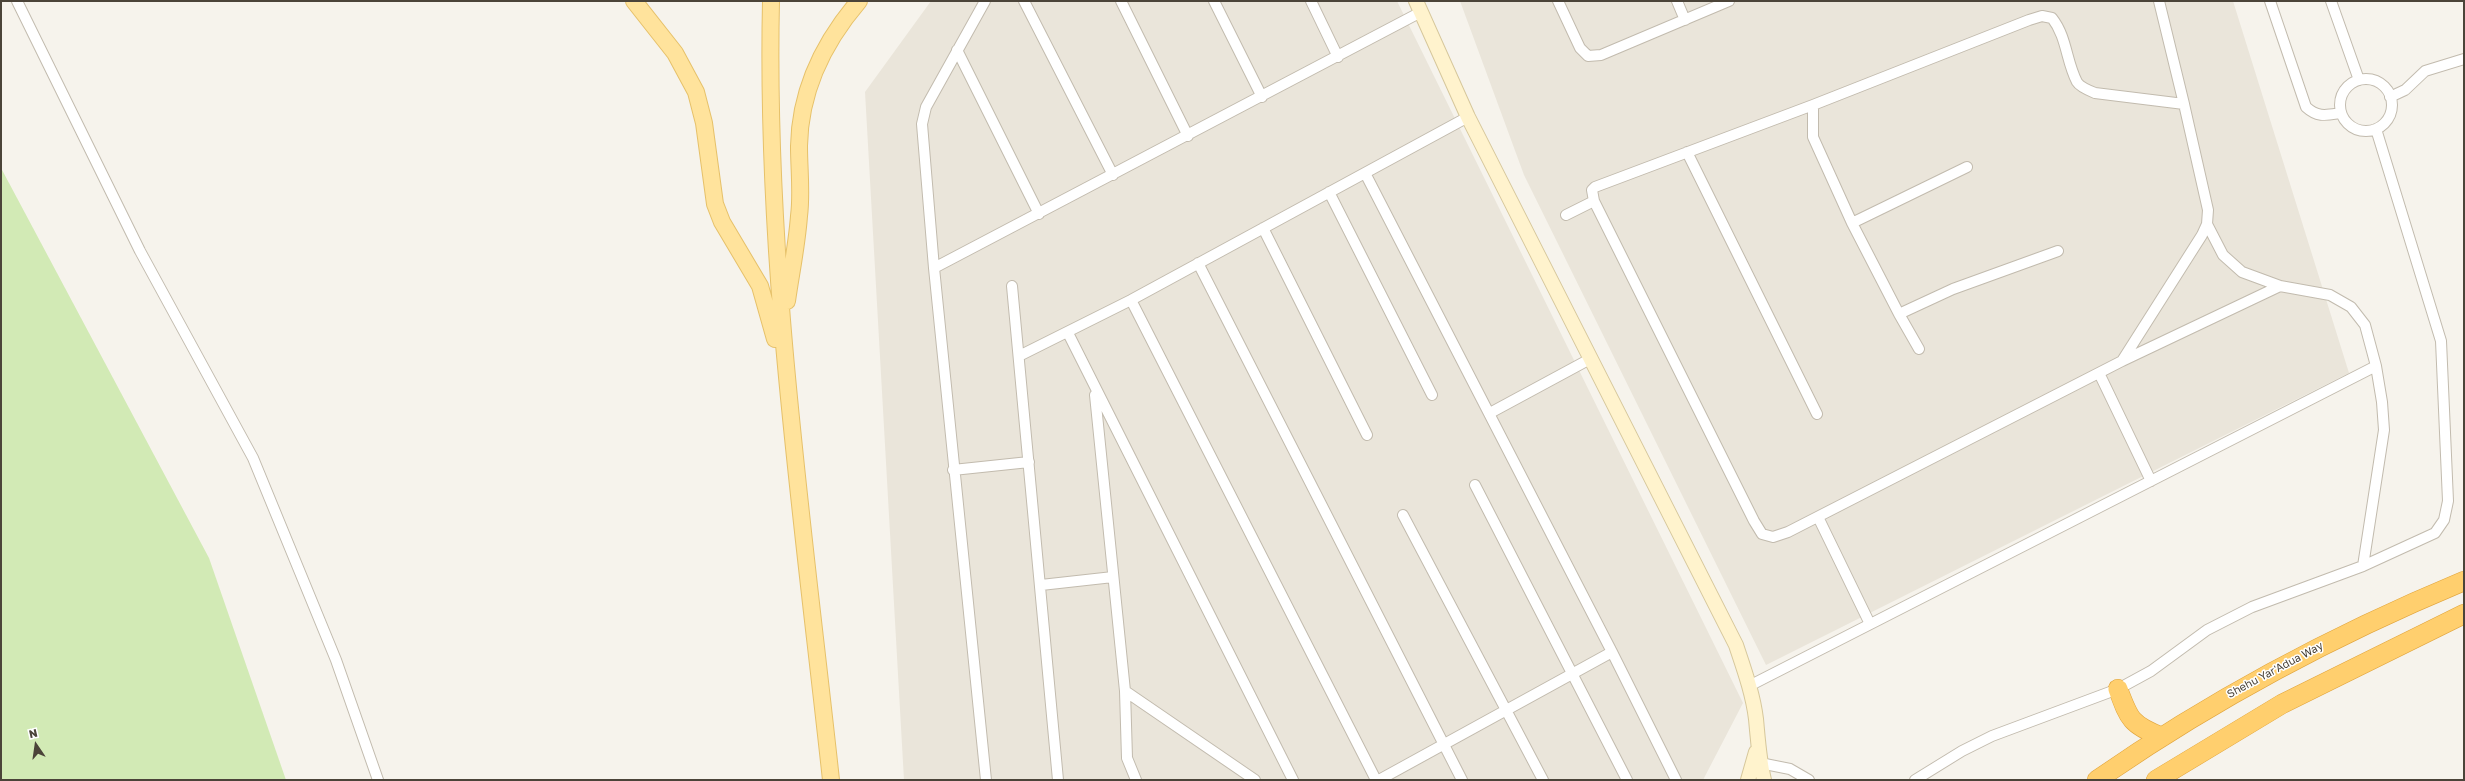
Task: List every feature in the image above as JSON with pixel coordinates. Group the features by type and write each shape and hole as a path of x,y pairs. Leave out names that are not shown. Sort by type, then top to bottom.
{"highway":[{"name":"Shehu Yar'Adua Way","path":"2097,780 2222,699 2320,646 2464,581"},
{"path":"2156,780 2282,704 2464,614"},
{"path":"2118,689 2128,717 2146,731 2162,737"}],"main road":[{"path":"634,1 675,53 696,92 704,122 715,204 722,222 754,274 766,302 791,413"},
{"path":"770,1 769,90 783,332 831,780"},
{"path":"783,332 799,216 799,146 801,119 806,94 813,71 824,49 841,22 859,1"}],"street":[{"path":"17,1 140,251 253,458 336,660 378,780"},
{"path":"985,1 926,106 922,124 953,470 986,780"},
{"path":"1024,1 1113,175"},
{"path":"1121,1 1188,136"},
{"path":"1214,1 1262,96"},
{"path":"1311,1 1338,56"},
{"path":"1558,1 1580,48 1588,56 1601,54 1729,1"},
{"path":"1677,1 1685,20"},
{"path":"2122,361 2202,235 2207,224 2208,210 2159,1"},
{"path":"2270,1 2306,107 2313,114 2321,116 2341,113"},
{"path":"2331,1 2359,80"},
{"path":"934,268 1338,56 1418,7 1468,117 1736,645 1749,686 1756,719 1757,748 1764,780"},
{"path":"2184,104 2095,94 2086,89 2077,83 2060,28 2052,18 2042,16 1813,105 1595,187 1592,190 1594,201 1762,534 1773,537 1818,517 2122,361 2280,286"},
{"path":"957,50 1039,214"},
{"path":"2390,97 2405,90 2425,71 2464,59"},
{"path":"2359,80 2379,83 2390,97 2389,115 2376,129 2364,131 2353,127 2341,113 2342,95 2350,86 2359,80"},
{"path":"1813,105 1813,137 1852,223 1919,349"},
{"path":"1019,356 1068,333 1131,300 1468,117"},
{"path":"1915,780 1962,751 1992,736 2118,689 2151,671 2226,619 2281,594 2363,566 2435,533 2444,520 2448,501 2441,341 2376,129"},
{"path":"1687,152 1817,414"},
{"path":"1852,223 1967,167"},
{"path":"1365,173 1490,412 1676,780"},
{"path":"1329,192 1432,395"},
{"path":"1566,215 1594,201"},
{"path":"2207,224 2223,255 2242,272 2280,286 2330,295 2351,307 2365,326 2376,366 2382,402 2384,430 2363,566"},
{"path":"1263,228 1367,435"},
{"path":"1900,314 1953,289 2058,251"},
{"path":"1198,263 1462,780"},
{"path":"1012,286 1058,780"},
{"path":"1131,300 1376,780"},
{"path":"1068,333 1094,389 1293,780"},
{"path":"1490,412 1590,359"},
{"path":"1749,686 2376,366"},
{"path":"2099,373 2151,481"},
{"path":"1094,389 1125,691 1128,758 1136,780"},
{"path":"953,470 1029,462"},
{"path":"1476,485 1627,780"},
{"path":"1403,515 1508,709 1543,780"},
{"path":"1818,517 1870,624"},
{"path":"1040,585 1113,577"},
{"path":"1379,780 1612,652"},
{"path":"1125,691 1255,780"},
{"path":"1748,780 1757,748"},
{"path":"1760,764 1790,769 1809,780"}],"shaded area":[{"path":"931,1 1397,1 1743,703 1703,780 904,780 865,92"},
{"path":"1460,1 2233,1 2349,373 1766,665 1524,175"}],"green space":[{"path":"1,168 209,558 286,780 1,780"}]}
